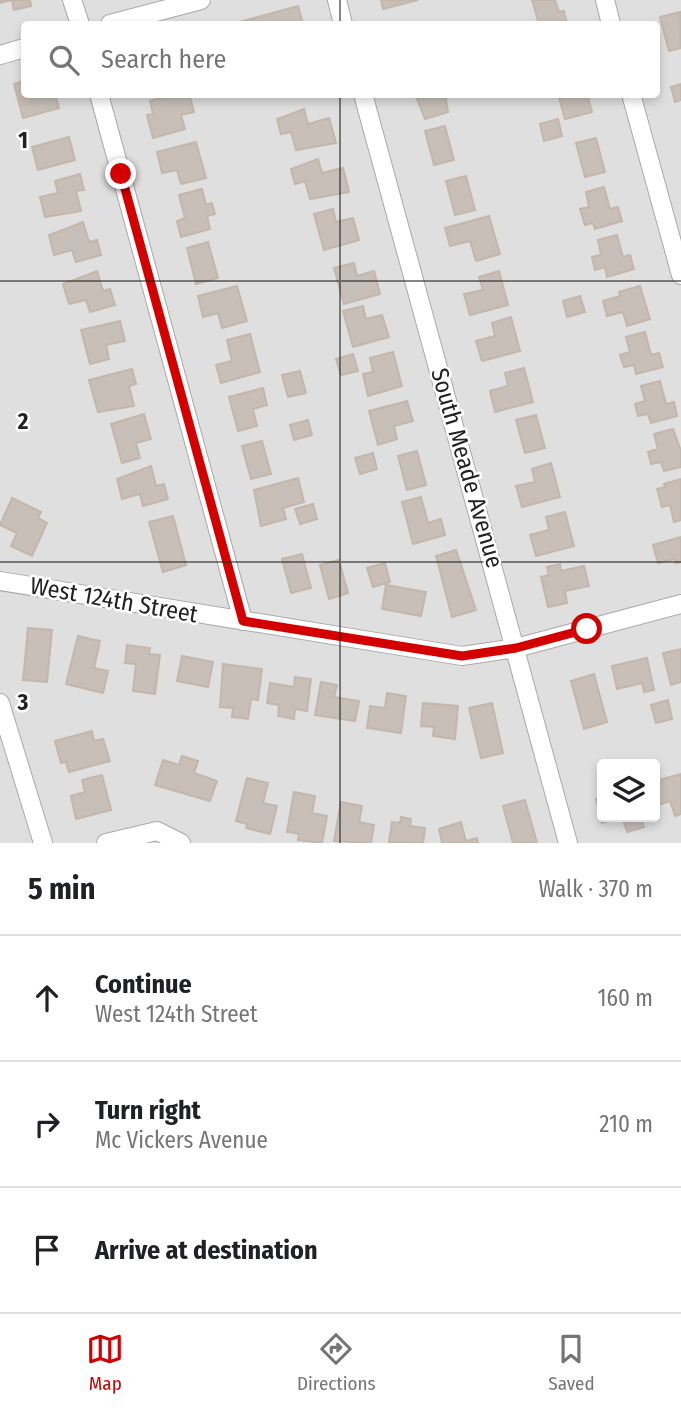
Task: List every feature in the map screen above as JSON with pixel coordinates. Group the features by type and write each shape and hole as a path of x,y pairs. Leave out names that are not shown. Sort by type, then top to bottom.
{"street":[{"path":"72,0 79,21"},
{"path":"121,21 201,0"},
{"path":"337,0 342,21"},
{"path":"605,0 610,21"},
{"path":"0,55 21,49"},
{"path":"100,98 243,621"},
{"name":"South Meade Avenue","path":"364,98 568,843"},
{"path":"632,98 681,275"},
{"name":"West 124th Street","path":"0,581 462,656 516,648 681,604"},
{"path":"0,703 43,843"},
{"path":"106,843 157,831 181,843"}],"shaded area":[{"path":"0,0 681,0 681,843 0,843"}],"building":[{"path":"12,0 30,0 31,6 14,10"},
{"path":"381,0 418,0 383,9"},
{"path":"532,0 555,0 559,12 564,11 566,21 538,21"},
{"path":"298,6 302,21 244,21"},
{"path":"680,12 681,48 669,51 660,17"},
{"path":"21,82 21,98 56,98 59,108 23,118 14,84"},
{"path":"681,84 681,100 675,102 671,87"},
{"path":"160,98 190,98 194,112 181,115 185,129 153,138 147,115 153,114 150,101"},
{"path":"417,98 446,98 448,112 425,119"},
{"path":"559,98 588,98 592,112 565,119"},
{"path":"304,109 308,124 329,118 336,143 296,150 291,132 281,134 277,119"},
{"path":"558,119 562,136 544,141 540,124"},
{"path":"445,126 454,160 434,165 425,131"},
{"path":"69,137 75,160 38,170 32,147"},
{"path":"596,138 605,172 585,177 576,143"},
{"path":"196,142 206,178 181,184 177,170 162,173 157,152"},
{"path":"318,159 322,173 343,168 349,192 310,199 305,181 295,184 291,169"},
{"path":"80,174 84,190 76,191 81,211 45,217 40,197 58,193 55,181"},
{"path":"466,176 475,210 455,215 446,181"},
{"path":"604,187 610,209 618,207 622,221 595,229 593,223 585,225 580,209 589,207 586,192"},
{"path":"202,189 206,205 212,203 215,214 207,216 210,229 181,237 177,221 185,218 179,195"},
{"path":"333,209 336,222 353,218 359,240 324,250 314,214"},
{"path":"489,216 500,254 476,261 470,241 450,246 445,228"},
{"path":"83,222 89,242 97,240 101,255 76,262 72,250 54,255 49,235"},
{"path":"617,235 623,257 630,255 634,269 607,277 605,267 595,270 592,257 601,255 598,240"},
{"path":"208,242 218,278 196,284 187,248"},
{"path":"354,263 357,276 374,271 380,294 344,304 334,268"},
{"path":"97,271 103,291 110,289 115,305 90,312 86,300 69,304 63,284"},
{"path":"499,271 508,305 470,315 464,294 483,290 479,277"},
{"path":"237,286 247,321 222,328 218,313 203,317 198,296"},
{"path":"640,286 650,319 627,326 623,312 607,316 603,301 620,296 619,292"},
{"path":"580,296 585,312 567,317 563,301"},
{"path":"363,306 366,319 382,315 389,337 353,347 343,311"},
{"path":"511,317 520,351 482,361 476,341 495,336 492,323"},
{"path":"120,321 125,341 106,345 109,359 90,364 81,330"},
{"path":"645,332 651,355 659,353 663,367 636,374 634,365 624,367 620,355 630,352 626,337"},
{"path":"250,334 260,372 221,383 216,365 232,361 227,340"},
{"path":"393,352 402,386 368,396 363,374 373,372 370,358"},
{"path":"353,354 358,371 341,375 336,359"},
{"path":"524,368 533,402 495,412 490,391 508,386 505,373"},
{"path":"132,369 136,384 129,386 134,406 98,412 89,380"},
{"path":"300,371 306,393 288,397 282,375"},
{"path":"660,381 666,404 674,402 677,416 651,423 648,414 638,416 635,404 645,401 641,386"},
{"path":"263,388 267,405 253,409 257,426 238,431 229,397"},
{"path":"407,401 413,421 394,426 397,439 378,445 369,411"},
{"path":"144,414 151,439 136,443 140,458 122,463 111,424"},
{"path":"536,415 545,448 525,453 516,420"},
{"path":"308,420 312,435 294,440 290,425"},
{"path":"673,429 681,451 681,467 664,471 661,462 651,464 648,452 658,449 654,434"},
{"path":"262,441 271,474 251,479 242,446"},
{"path":"417,451 426,485 407,490 398,456"},
{"path":"373,453 377,469 360,474 355,458"},
{"path":"551,463 560,497 522,507 516,486 535,482 532,469"},
{"path":"151,466 156,486 164,484 168,499 143,506 140,494 122,499 117,479"},
{"path":"298,478 304,502 283,508 286,519 261,526 254,490"},
{"path":"681,479 681,520 674,522 670,505 662,507 657,489"},
{"path":"421,497 428,523 441,519 445,535 413,544 402,502"},
{"path":"12,498 41,512 38,518 47,523 32,556 11,546 17,533 0,525"},
{"path":"313,504 317,519 300,524 295,509"},
{"path":"565,512 574,546 536,556 530,535 549,530 546,517"},
{"path":"173,516 186,565 163,572 149,522"},
{"path":"681,537 681,562 676,563 675,559 658,563 653,545"},
{"path":"456,550 476,610 452,617 436,556"},
{"path":"302,554 311,588 291,593 282,559"},
{"path":"339,560 348,593 329,599 320,565"},
{"path":"385,563 390,582 373,587 367,568"},
{"path":"560,564 561,571 584,566 589,586 565,591 567,603 548,607 541,577 549,575 547,567"},
{"path":"386,585 426,592 421,616 382,609"},
{"path":"28,628 52,630 47,682 23,680"},
{"path":"78,636 100,641 94,668 108,671 103,693 66,684"},
{"path":"127,645 150,648 149,654 160,655 155,694 133,691 136,664 125,663"},
{"path":"681,649 681,682 671,685 663,653"},
{"path":"182,656 213,662 208,687 177,681"},
{"path":"647,658 654,690 644,692 642,683 617,689 612,666"},
{"path":"223,664 262,669 258,700 251,699 248,719 232,717 233,708 220,707"},
{"path":"594,674 607,722 584,729 571,681"},
{"path":"295,677 311,679 307,711 295,709 294,719 278,716 279,705 267,703 270,683 294,687"},
{"path":"321,682 337,685 334,697 359,701 355,721 315,715"},
{"path":"387,693 406,696 401,733 367,728 370,706 385,708"},
{"path":"668,700 672,719 656,723 651,705"},
{"path":"423,703 458,706 455,739 433,736 434,727 421,726"},
{"path":"492,703 503,753 481,758 469,708"},
{"path":"92,731 94,741 103,739 110,761 69,772 66,762 61,763 55,741"},
{"path":"182,756 198,761 194,773 217,781 210,801 155,785 163,760 179,765"},
{"path":"681,774 681,814 675,816 670,801 660,804 660,780"},
{"path":"102,775 111,810 76,819 71,796 85,792 82,780"},
{"path":"247,778 268,783 263,803 277,806 270,834 246,828 247,824 236,821"},
{"path":"294,792 315,796 312,813 327,816 322,843 298,840 299,834 287,832"},
{"path":"525,800 537,843 513,843 503,806"},
{"path":"341,802 362,806 359,822 374,825 371,843 334,841"},
{"path":"401,817 411,819 410,826 425,828 423,843 389,842 392,822 400,823"},
{"path":"461,822 466,841 477,838 478,843 442,843 439,829"},
{"path":"624,822 642,822 644,827 627,832"}],"route":[{"path":"121,174 243,621 462,656 516,648 587,629"}]}
